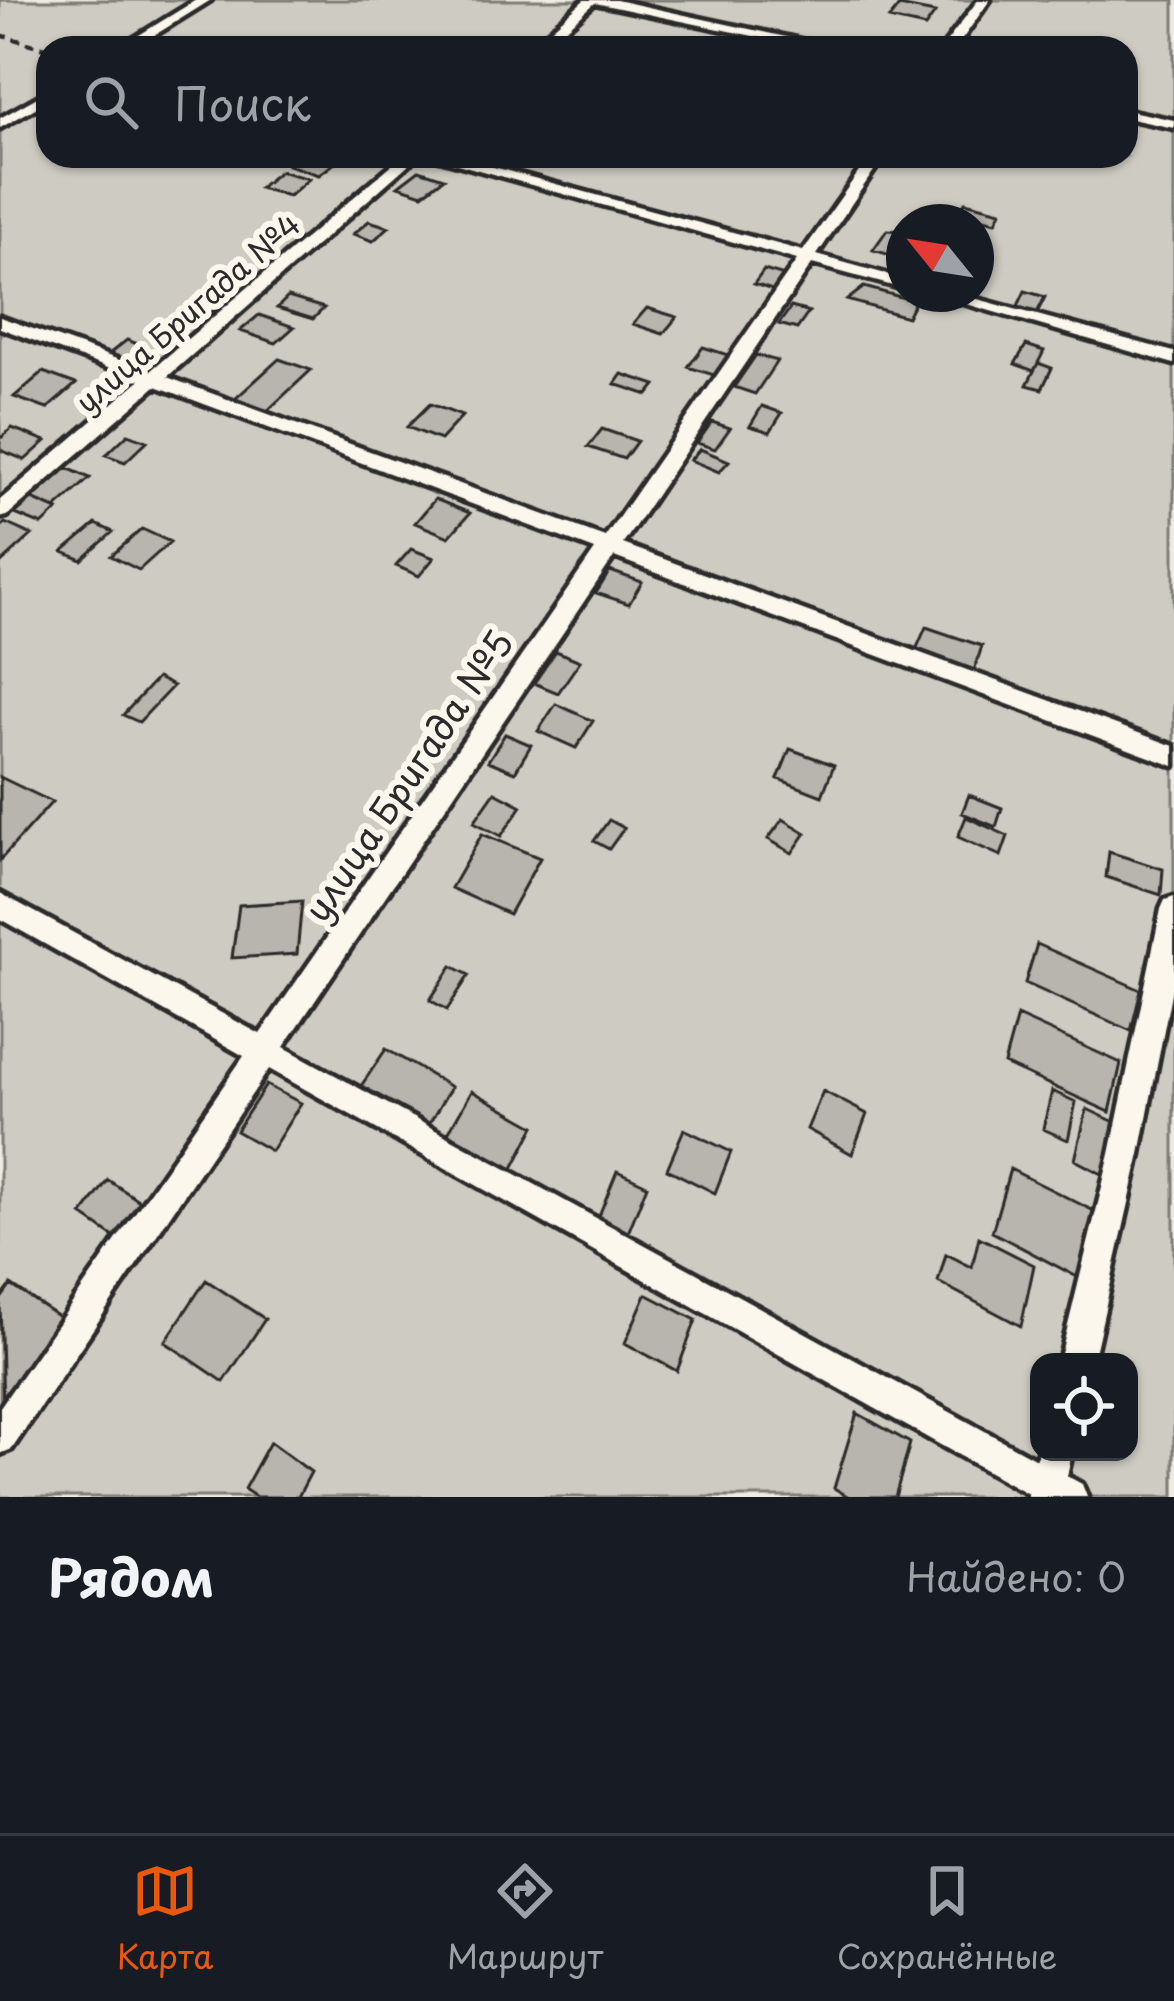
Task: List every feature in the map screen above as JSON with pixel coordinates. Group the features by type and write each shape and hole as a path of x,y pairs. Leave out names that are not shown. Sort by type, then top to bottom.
{"lane":[{"path":"145,36 205,0"},
{"path":"550,36 594,0 771,36"},
{"path":"958,36 984,0"},
{"path":"0,124 36,102"},
{"path":"1138,116 1174,124"},
{"name":"улица Бригада №4","path":"0,511 147,379 397,168"},
{"path":"480,168 886,279"},
{"name":"улица Бригада №5","path":"0,1437 869,168"},
{"path":"994,309 1174,358"},
{"path":"0,322 1174,756"},
{"path":"0,905 263,1054 1054,1483"},
{"path":"1078,1353 1174,909"}],"path":[{"path":"0,35 36,46"}],"shaded area":[{"path":"0,0 1174,0 1174,1497 0,1497"}],"building":[{"path":"899,6 935,13 925,27 889,19"},
{"path":"297,168 328,168 319,175"},
{"path":"419,170 444,178 423,194 398,186"},
{"path":"280,171 309,179 289,196 259,188"},
{"path":"369,221 389,227 373,241 353,234"},
{"path":"886,231 886,254 873,250"},
{"path":"764,270 788,277 778,292 754,284"},
{"path":"864,287 886,293 886,311 847,300"},
{"path":"1025,291 1045,297 1036,315 1016,310"},
{"path":"202,297 222,304 204,318 184,311"},
{"path":"288,297 324,308 313,319 277,308"},
{"path":"791,307 809,312 797,329 779,324"},
{"path":"647,308 677,317 663,334 633,324"},
{"path":"259,315 294,327 276,343 240,331"},
{"path":"127,340 151,349 130,366 106,356"},
{"path":"1026,345 1044,351 1034,371 1015,364"},
{"path":"703,347 731,356 717,376 688,367"},
{"path":"756,355 777,361 755,394 734,387"},
{"path":"279,359 311,370 266,412 234,400"},
{"path":"1038,363 1052,368 1042,389 1027,385"},
{"path":"43,372 76,384 47,409 14,397"},
{"path":"622,374 656,385 648,395 615,384"},
{"path":"430,404 462,416 440,440 407,427"},
{"path":"762,406 782,413 770,432 750,426"},
{"path":"712,422 730,428 715,449 697,443"},
{"path":"12,428 46,441 25,460 0,450 0,439"},
{"path":"602,429 637,441 624,459 588,447"},
{"path":"128,434 147,441 125,462 106,455"},
{"path":"700,449 729,461 719,472 690,460"},
{"path":"67,468 90,478 55,509 32,499"},
{"path":"32,499 58,510 42,525 15,514"},
{"path":"435,499 470,513 449,537 415,523"},
{"path":"5,523 32,535 0,564 0,528"},
{"path":"96,524 113,532 82,560 63,552"},
{"path":"142,529 170,542 139,570 111,556"},
{"path":"411,549 434,558 419,576 396,566"},
{"path":"610,571 642,582 629,604 596,593"},
{"path":"926,627 982,646 974,671 916,650"},
{"path":"556,651 580,661 558,693 534,683"},
{"path":"157,678 173,686 139,722 123,715"},
{"path":"556,704 593,721 576,748 538,731"},
{"path":"505,734 531,745 515,772 488,761"},
{"path":"790,749 834,765 822,796 778,779"},
{"path":"0,777 52,802 0,860"},
{"path":"495,792 522,806 501,836 474,822"},
{"path":"969,795 1002,808 996,827 962,813"},
{"path":"966,817 1008,836 1001,856 958,837"},
{"path":"783,819 806,833 792,853 768,839"},
{"path":"609,820 624,828 609,849 594,841"},
{"path":"482,834 540,858 509,914 451,888"},
{"path":"1109,852 1163,869 1161,895 1106,877"},
{"path":"302,901 297,954 232,958 239,905"},
{"path":"1037,944 1141,990 1131,1031 1025,983"},
{"path":"452,966 469,975 447,1010 430,1000"},
{"path":"1017,1016 1121,1063 1110,1112 1004,1064"},
{"path":"386,1049 451,1087 426,1129 359,1089"},
{"path":"266,1085 301,1103 271,1151 236,1131"},
{"path":"472,1091 535,1126 510,1174 445,1138"},
{"path":"823,1091 867,1114 852,1154 807,1129"},
{"path":"1052,1091 1076,1102 1068,1140 1043,1129"},
{"path":"1087,1109 1117,1123 1104,1175 1075,1160"},
{"path":"684,1129 731,1152 715,1193 667,1169"},
{"path":"1010,1169 1098,1213 1083,1280 992,1232"},
{"path":"617,1171 647,1185 628,1233 598,1218"},
{"path":"108,1180 147,1206 121,1242 82,1215"},
{"path":"979,1237 1034,1265 1021,1326 938,1282 946,1254 972,1267"},
{"path":"206,1280 265,1319 224,1382 165,1342"},
{"path":"11,1285 62,1319 3,1407 0,1300"},
{"path":"646,1294 696,1320 677,1371 625,1343"},
{"path":"857,1413 910,1443 895,1497 849,1497 834,1488"},
{"path":"270,1442 311,1472 298,1497 256,1497 244,1489"}]}
